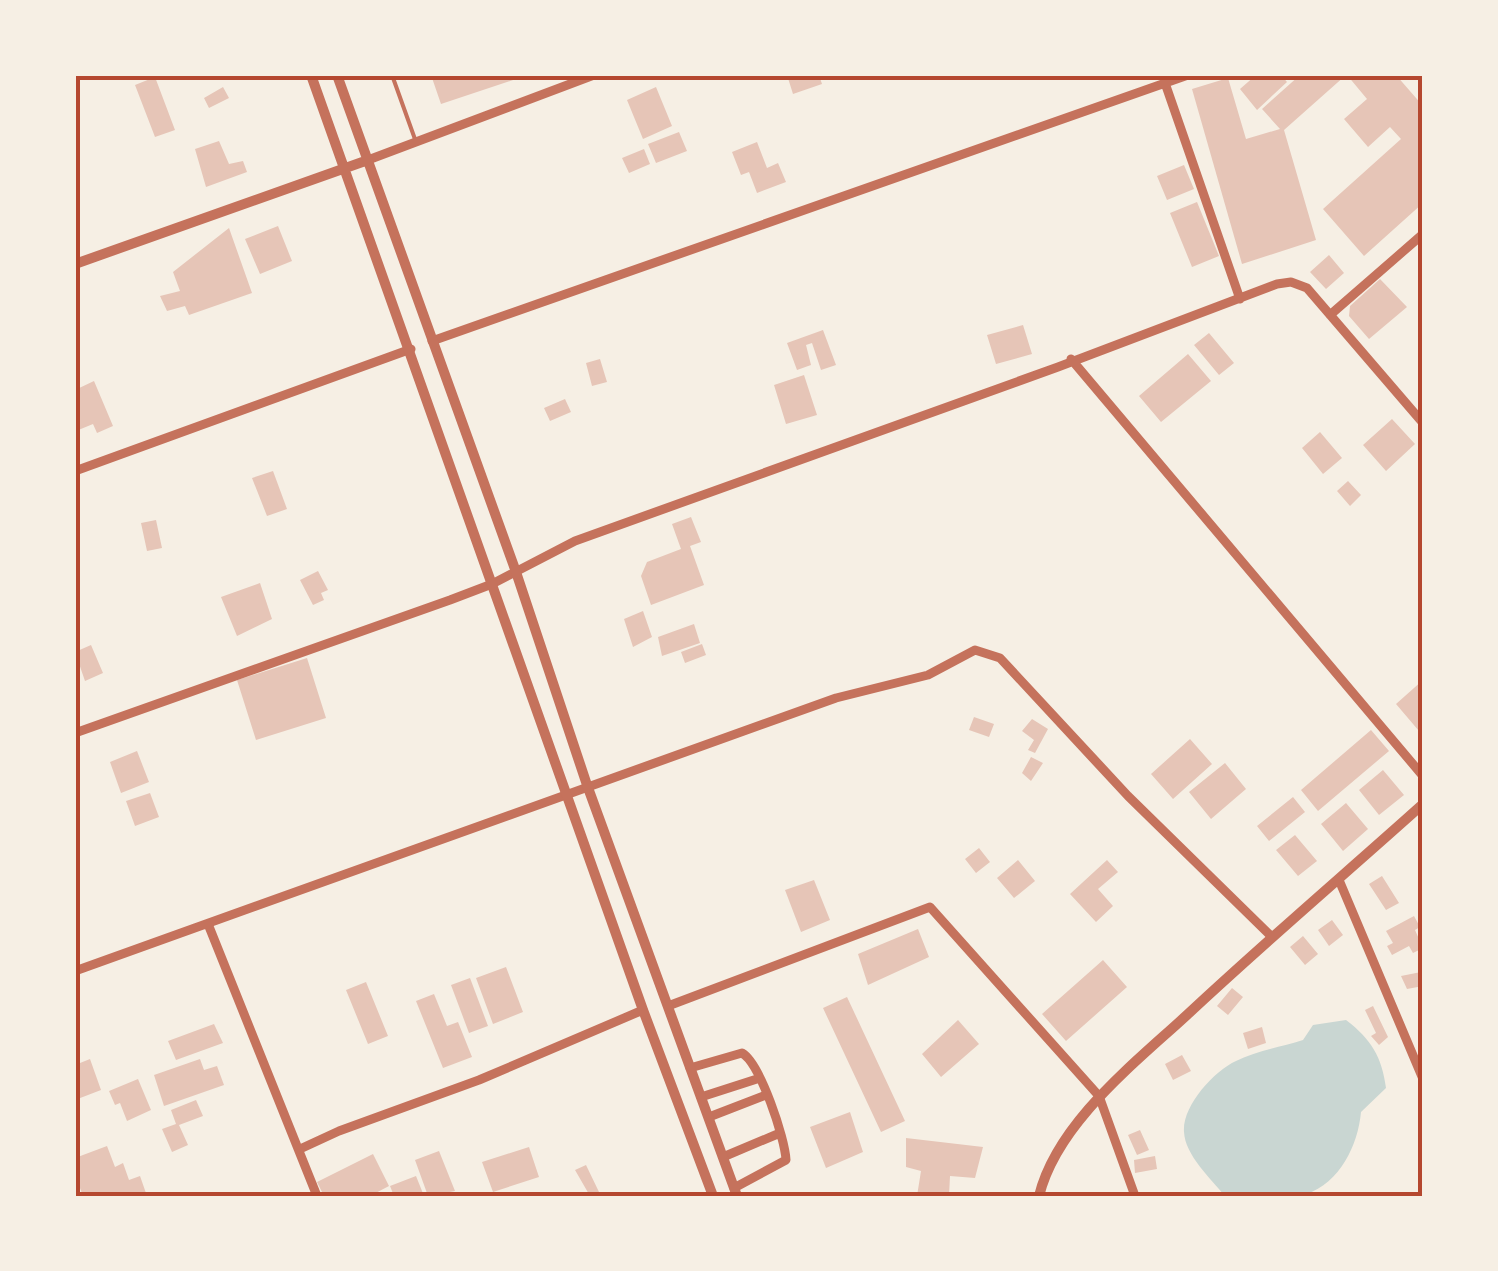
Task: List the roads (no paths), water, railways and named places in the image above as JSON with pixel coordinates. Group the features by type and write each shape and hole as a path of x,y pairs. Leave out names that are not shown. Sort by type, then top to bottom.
{"street":[{"path":"312,75 643,1010 713,1196"},
{"path":"336,75 516,572 587,785 690,1068 736,1192 786,1160 780,1132 752,1060 742,1053 690,1068"},
{"path":"75,264 594,75"},
{"path":"432,341 1188,75"},
{"path":"1165,84 1240,299"},
{"path":"1330,315 1423,234"},
{"path":"75,732 130,716 492,584 575,541 1277,284 1291,282 1307,288 1423,423"},
{"path":"75,471 411,349"},
{"path":"1072,360 1423,776"},
{"path":"75,971 836,698 928,674 975,650 1000,658 1128,796 1271,936"},
{"path":"1038,1196 1058,1151 1100,1096 1271,936 1423,804"},
{"path":"1339,880 1423,1079"},
{"path":"668,1006 930,906 1100,1096 1135,1196"},
{"path":"208,924 317,1196"},
{"path":"300,1149 643,1010"},
{"path":"701,1097 760,1078"},
{"path":"709,1117 766,1095"},
{"path":"723,1157 780,1132"}],"lane":[{"path":"392,75 416,142"}]}
